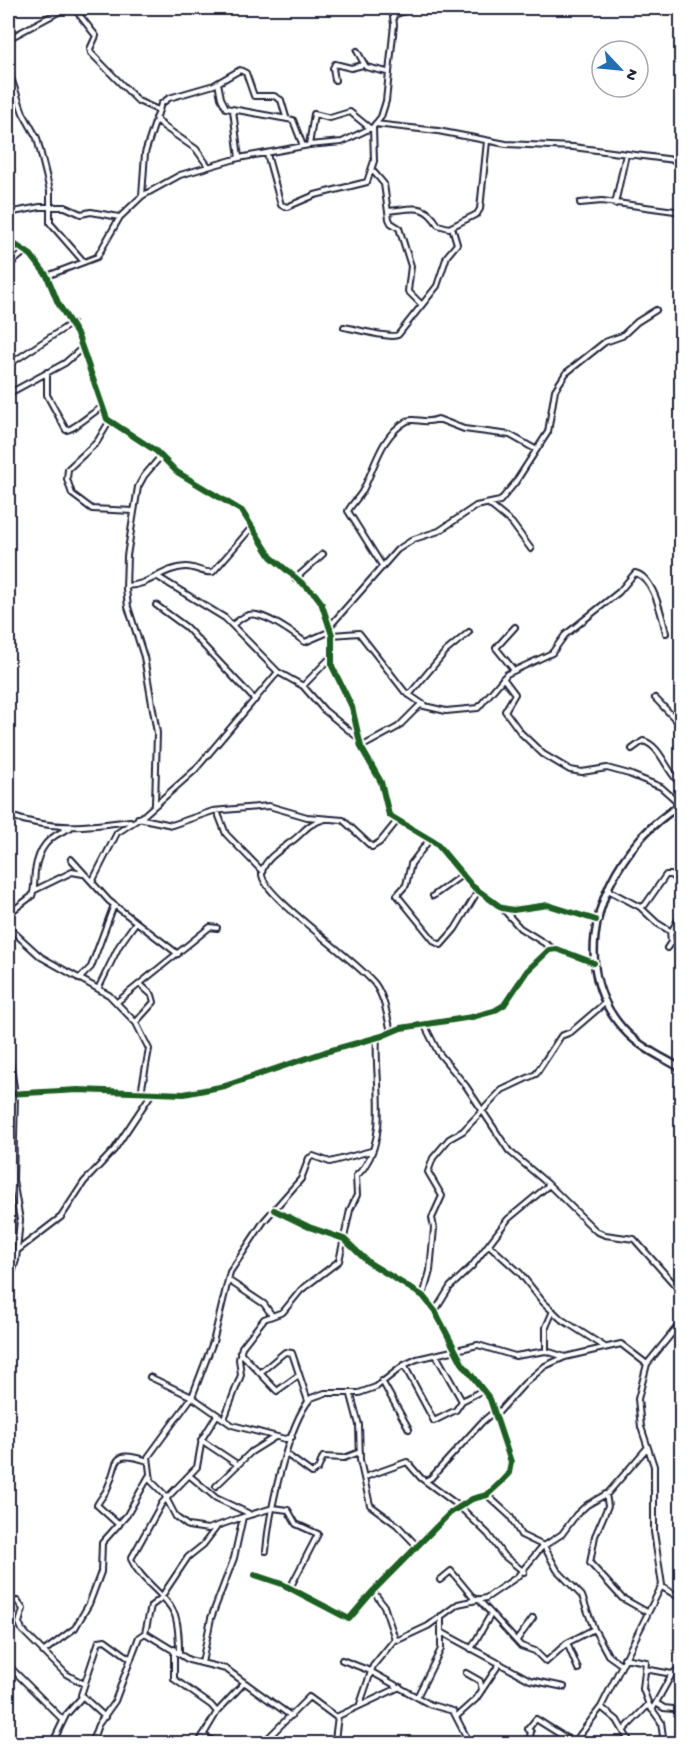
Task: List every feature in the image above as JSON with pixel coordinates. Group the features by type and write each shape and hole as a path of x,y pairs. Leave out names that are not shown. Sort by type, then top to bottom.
{"main road":[{"path":"681,804 637,842 608,890 597,920 594,963 599,987 606,1002 630,1036 681,1070"}],"street":[{"path":"8,39 66,8"},
{"path":"74,8 96,36 90,49 91,53 138,101 158,110"},
{"path":"267,154 284,207 315,195 367,182 375,152 373,127 385,106 394,15 392,8"},
{"path":"394,15 413,8"},
{"path":"357,51 362,56 363,65"},
{"path":"335,80 333,68 335,63 351,68 363,65 371,70 387,72"},
{"path":"8,69 23,112 37,138 50,190 52,226 84,262"},
{"path":"141,196 146,153 158,110 169,98 218,83 237,71 243,71 254,96 274,96 281,100 286,117"},
{"path":"218,83 223,104 233,110 286,117 296,122 303,146"},
{"path":"233,110 239,158"},
{"path":"309,145 314,114 330,118 350,112 373,127"},
{"path":"156,117 163,126 196,148 207,166"},
{"path":"47,276 99,254 120,217 141,196 186,172 239,158 309,145 342,142 373,127 438,131 487,141 681,160"},
{"path":"388,211 424,210 435,217 438,225 452,227 479,212 487,141"},
{"path":"615,204 626,154"},
{"path":"372,170 384,184 391,223 399,228 411,266 408,291 422,305"},
{"path":"580,203 615,204 681,212"},
{"path":"8,213 65,207 81,214 91,212 120,217"},
{"path":"344,327 394,338 437,286 449,253 457,244 452,227"},
{"path":"8,240 26,251 47,276 58,303 72,323 98,392 101,408 110,422 161,456 192,482 232,503 244,513 271,557 318,597 331,631 331,657 352,707 357,737 381,782 385,809 397,821 441,847 462,875 478,891 502,908 520,928 554,949 594,963"},
{"path":"8,266 26,251"},
{"path":"331,631 401,547 439,531 476,506 500,501 548,432 555,390 566,374 605,342 622,336 637,322 656,310"},
{"path":"8,365 72,323"},
{"path":"8,394 72,359 81,349"},
{"path":"47,372 47,396 66,430 72,429 101,408"},
{"path":"383,567 348,511 362,492 381,448 406,422 413,420 429,423 438,419 464,429 510,435 535,449"},
{"path":"110,422 97,442 69,469 68,486 72,494 92,509 133,511"},
{"path":"155,804 157,733 144,657 128,607 126,586 133,511 140,482 161,456"},
{"path":"490,504 512,523 531,549"},
{"path":"126,586 141,585 173,569 186,566 213,572 252,527"},
{"path":"295,579 323,554"},
{"path":"232,625 249,615 254,615 291,631 304,642 331,631 361,634 408,695 425,705 442,711 460,707 475,709 513,669 552,653 565,635 619,592 637,573 651,589 658,603 666,633"},
{"path":"158,577 207,605 232,625 278,672 303,686 324,710 357,737"},
{"path":"156,605 186,627 255,700"},
{"path":"513,669 496,648 515,627"},
{"path":"408,695 445,652 469,632"},
{"path":"303,686 331,657"},
{"path":"8,815 32,825 73,826 131,821 138,818 195,770 278,672"},
{"path":"503,678 515,694 505,711 521,733 543,754 572,771 607,768 629,774 660,787 681,804"},
{"path":"655,698 681,726"},
{"path":"361,747 392,731 417,707 425,705"},
{"path":"632,749 643,741 648,742 665,762 674,779 681,785"},
{"path":"138,818 172,825 217,811 265,806 345,821 372,847 380,842 397,821"},
{"path":"217,811 226,834 262,871 267,888 375,984 384,1001 391,1032"},
{"path":"262,871 274,855 296,839 308,825 325,819"},
{"path":"92,882 114,838 131,821"},
{"path":"8,914 31,897 37,863 53,834 73,826"},
{"path":"430,839 411,864 406,885 397,895 435,942 441,945 450,936 478,891"},
{"path":"71,859 114,904 178,954"},
{"path":"34,890 72,872 83,874"},
{"path":"433,896 462,875"},
{"path":"640,907 645,905 666,875 670,875 681,885"},
{"path":"608,890 640,907 671,932"},
{"path":"79,979 92,964 114,904"},
{"path":"502,908 513,910 548,905 597,920"},
{"path":"667,948 671,942 671,932 681,913"},
{"path":"99,987 119,946 136,922"},
{"path":"117,1002 141,985 211,926 217,928"},
{"path":"8,927 41,957 79,979 99,987 117,1002 136,1023 149,1049 141,1093"},
{"path":"8,1094 78,1090 184,1094 225,1086 391,1032 423,1024 472,1017 499,1009 527,971 548,951 554,949"},
{"path":"136,1023 154,1002 152,995 141,985"},
{"path":"423,1296 430,1270 434,1228 432,1218 442,1196 429,1175 429,1167 449,1139 463,1131 502,1090 536,1074 561,1036 571,1032 606,1002"},
{"path":"423,1024 438,1052 509,1151 549,1185 572,1210 602,1234 635,1240 681,1293"},
{"path":"224,1419 241,1375 240,1352 264,1319 271,1314 283,1311 301,1290 338,1263 357,1195 356,1176 365,1166 379,1125 377,1038"},
{"path":"8,1047 15,1094 13,1180 20,1220 18,1250 8,1286"},
{"path":"18,1250 61,1217 84,1182 114,1150 152,1093"},
{"path":"8,1154 14,1147"},
{"path":"290,1588 318,1534 296,1524 290,1511 273,1508 203,1529 186,1525 174,1514 167,1498 151,1481 148,1461 157,1442 192,1397 212,1347 233,1267 274,1210 301,1179 311,1156 330,1162 370,1150"},
{"path":"435,1311 452,1285 489,1245 508,1219 541,1194 549,1185"},
{"path":"255,1575 290,1588 349,1619 373,1591 459,1506 487,1495 506,1476 511,1467 496,1412 454,1350 435,1311 423,1296 368,1262 344,1239 309,1227 274,1210"},
{"path":"489,1245 520,1273 565,1322 606,1347"},
{"path":"228,1280 264,1304 271,1314"},
{"path":"546,1352 546,1327 553,1311"},
{"path":"528,1743 531,1732 528,1728 536,1719 574,1743 601,1707 647,1612 660,1594 662,1587 654,1532 654,1466 638,1408 647,1364 681,1321"},
{"path":"425,1481 431,1478 482,1422 496,1412 537,1373 565,1357 619,1344 626,1346 647,1364"},
{"path":"266,1551 285,1454 308,1401 326,1393 351,1395 370,1389 404,1365 436,1354 478,1345 515,1356 546,1352 565,1357"},
{"path":"240,1352 278,1391 299,1375"},
{"path":"261,1372 286,1352 293,1354 308,1401"},
{"path":"436,1354 462,1401"},
{"path":"404,1365 434,1421 456,1410 462,1401 483,1390"},
{"path":"150,1377 192,1397 236,1427 286,1439 292,1436"},
{"path":"382,1382 409,1429"},
{"path":"351,1395 359,1425 360,1452 371,1508 397,1525 417,1546"},
{"path":"179,1653 175,1616 162,1596 150,1588 131,1559 161,1505 190,1476 198,1464 201,1440 217,1415"},
{"path":"216,1486 237,1464 276,1437"},
{"path":"201,1440 237,1464"},
{"path":"360,1704 371,1671 395,1639 410,1636 458,1604 495,1593 524,1572 544,1546 562,1534 585,1506 606,1494 648,1447"},
{"path":"285,1454 312,1473 317,1470 323,1457 344,1458 360,1452"},
{"path":"119,1525 97,1505 108,1487 113,1466 121,1456 125,1455 148,1461"},
{"path":"365,1477 383,1473 405,1461 425,1481 459,1506 488,1534 505,1558 524,1572"},
{"path":"43,1652 75,1628 89,1604 101,1572 101,1546 132,1508 149,1475"},
{"path":"190,1476 216,1497 249,1514"},
{"path":"606,1494 608,1506 595,1536 590,1563 622,1598 647,1612"},
{"path":"487,1495 510,1516 521,1535 544,1546 557,1570 582,1596 594,1629 606,1652 622,1665"},
{"path":"202,1664 211,1618 234,1558 243,1517"},
{"path":"91,1743 99,1725 115,1701 139,1637 145,1633 151,1606 162,1596 188,1557 201,1547 217,1526"},
{"path":"440,1580 451,1571 517,1641 547,1662 567,1643 594,1629"},
{"path":"662,1587 681,1599"},
{"path":"373,1591 384,1606 395,1639"},
{"path":"17,1601 23,1609 19,1623 22,1630 66,1674 84,1684"},
{"path":"471,1649 491,1614"},
{"path":"417,1697 440,1653 443,1632 441,1616"},
{"path":"517,1641 533,1618"},
{"path":"443,1632 537,1683 564,1687"},
{"path":"145,1633 202,1664 224,1668 291,1716"},
{"path":"52,1743 63,1720 82,1697 84,1684 101,1640 131,1659"},
{"path":"567,1643 578,1669"},
{"path":"174,1649 174,1679 211,1705 217,1712"},
{"path":"624,1658 645,1662 643,1689 648,1705 661,1722 664,1743"},
{"path":"342,1660 371,1671 417,1697 452,1711 457,1716 470,1743"},
{"path":"457,1716 474,1702 500,1663"},
{"path":"8,1665 63,1720"},
{"path":"645,1669 672,1674"},
{"path":"652,1710 672,1674 676,1671 681,1672"},
{"path":"466,1673 480,1681 482,1690"},
{"path":"198,1743 217,1712 244,1683"},
{"path":"262,1743 311,1696 332,1716 338,1716 400,1687"},
{"path":"82,1697 105,1717"},
{"path":"656,1703 664,1708 681,1710"},
{"path":"624,1730 648,1705"},
{"path":"601,1707 610,1713 631,1743"},
{"path":"338,1716 335,1740 342,1743"},
{"path":"8,1735 36,1743"},
{"path":"203,1735 218,1743"}],"cycle path":[{"path":"8,240 31,255 47,276 58,303 78,336 107,419 156,451 177,472 242,511 271,557 315,594 321,602 332,635 332,666 352,707 361,747 381,782 389,815 436,843 472,886 502,908 513,910 548,905 596,920"},
{"path":"8,1094 78,1090 184,1094 225,1086 401,1028 472,1017 494,1011 504,1005 527,971 549,950 557,949 594,963"},
{"path":"255,1575 282,1584 349,1619 373,1591 450,1513 472,1499 487,1495 500,1483 509,1473 511,1462 490,1399 462,1363 435,1311 423,1296 368,1262 344,1239 309,1227 274,1210"}]}
